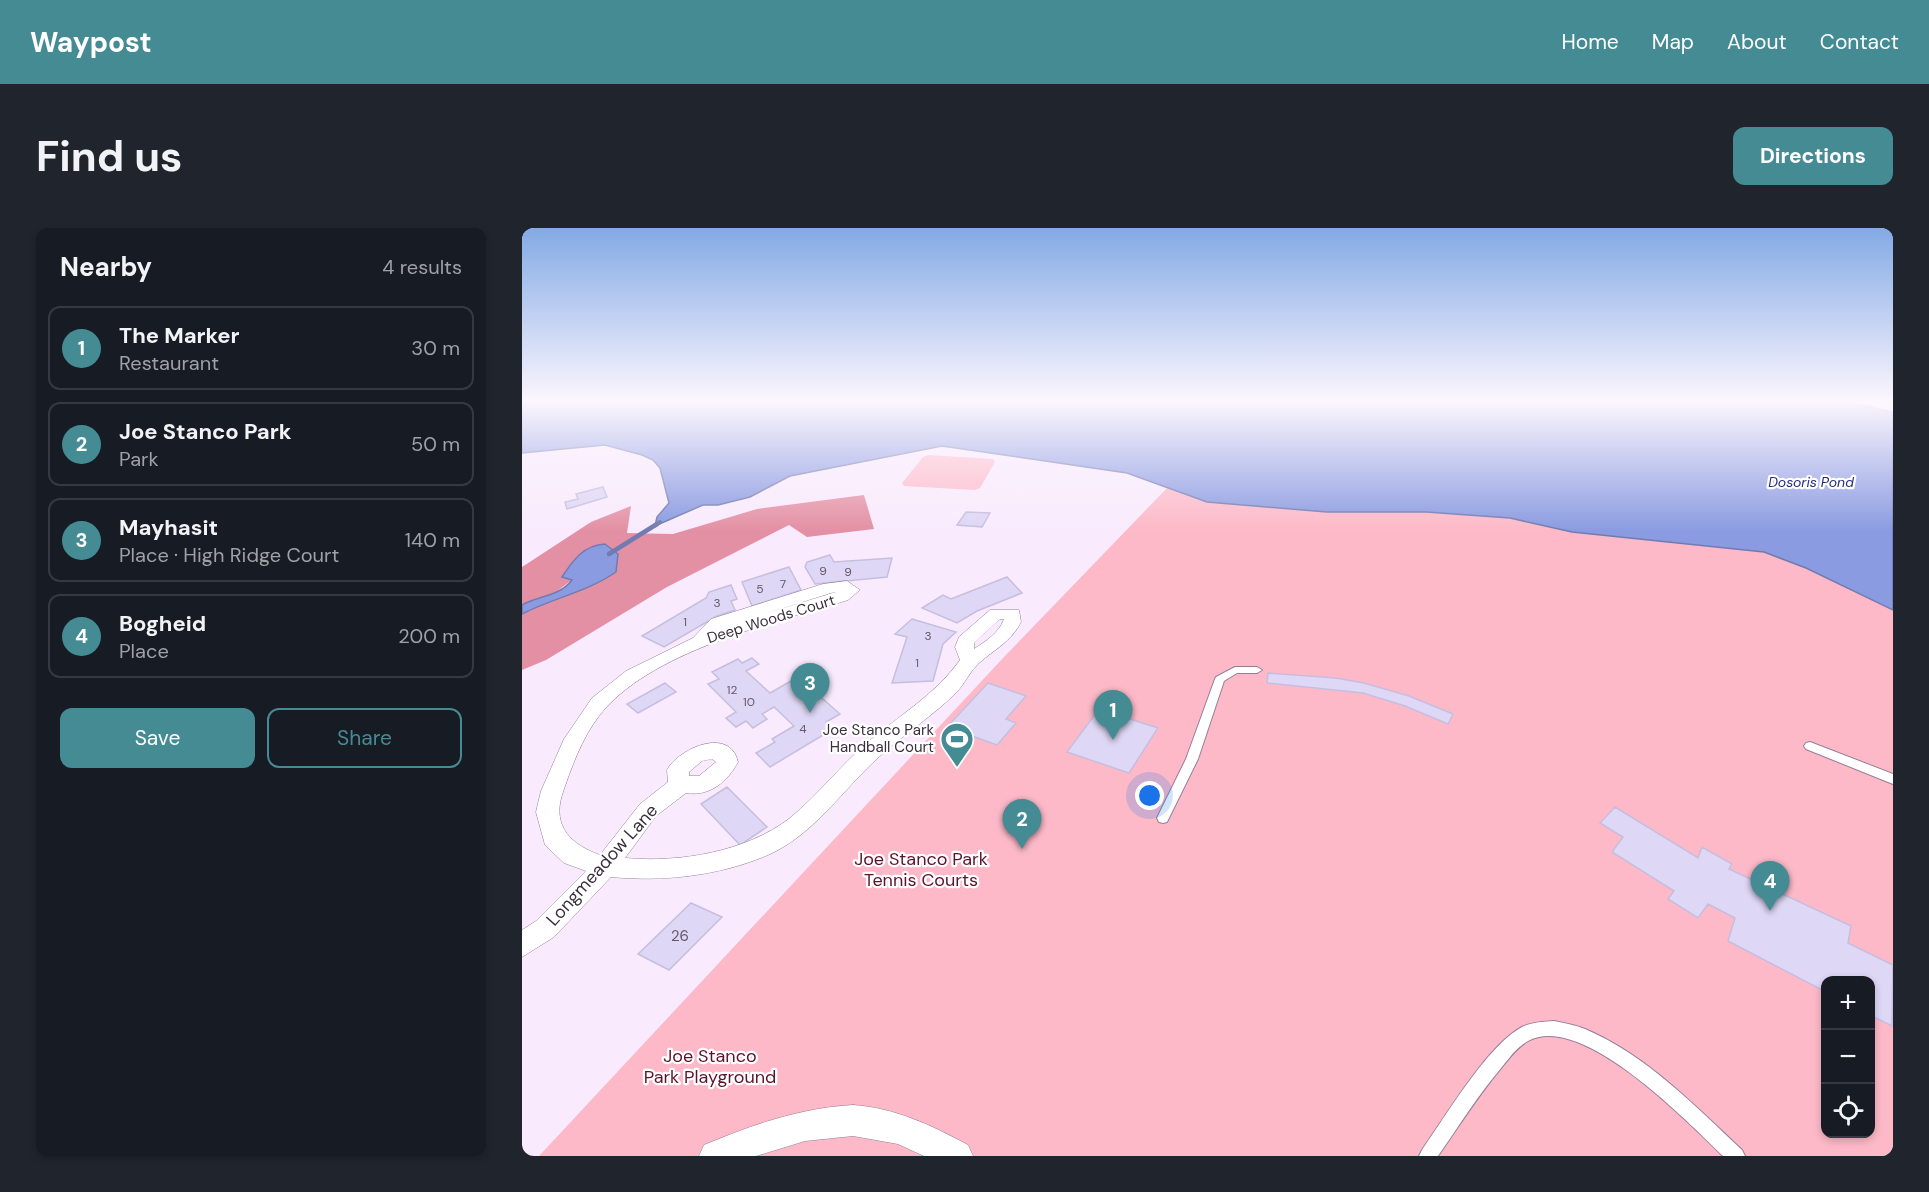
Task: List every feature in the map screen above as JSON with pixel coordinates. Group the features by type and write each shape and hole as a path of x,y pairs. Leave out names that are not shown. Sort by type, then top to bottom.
{"street":[{"name":"Deep Woods Court","path":"605,867 568,851 556,839 549,824 547,812 550,796 572,744 588,716 605,697 630,677 700,641 842,596 852,590 848,586 829,588 717,624 700,641"},
{"path":"605,867 674,869 722,861 758,849 789,832 818,808 869,752 951,686 970,662"},
{"name":"Longmeadow Lane","path":"522,945 545,929 605,867 629,832 648,810 682,784"},
{"path":"715,1156 817,1122 854,1121 897,1127 957,1156"}],"lane":[{"path":"1163,818 1192,759 1220,679 1235,670 1257,670"},
{"path":"1810,746 1893,779"},
{"path":"1428,1156 1507,1047 1528,1032 1558,1028 1586,1037 1630,1063 1737,1156"}],"green space":[{"path":"928,455 993,459 995,462 980,488 975,490 904,486 902,483 923,457"},
{"path":"1168,487 1207,502 1327,512 1426,512 1510,518 1572,532 1764,552 1806,568 1893,610 1893,1156 539,1156 1004,657"}],"shaded area":[{"path":"864,495 874,529 807,537 789,525 667,587 546,660 522,670 522,614 616,572 562,577 572,580 553,594 522,605 522,567 591,522 631,506 627,533 673,534 757,509"}],"water":[{"name":"Dosoris Pond","path":"522,444 1893,444 1893,610 1806,568 1764,552 1572,532 1510,518 1426,512 1327,512 1207,502 1127,473 942,446 790,476 750,497 718,505 703,505 655,526 657,517 669,503 660,468 653,460 605,445 522,453"},
{"path":"605,544 618,554 616,572 582,590 522,614 522,605 555,593 572,580 562,577 580,554 591,547"}],"building":[{"path":"603,487 607,497 567,509 565,502 578,499 576,494"},
{"path":"966,512 990,513 982,527 957,525"},
{"path":"830,555 834,562 892,558 887,577 815,584 805,567 807,562"},
{"path":"789,567 801,590 752,606 742,582"},
{"path":"1007,577 1022,593 977,611 957,623 922,608 943,595 951,599"},
{"path":"731,585 737,599 731,601 735,610 717,616 664,647 642,636 706,598 709,592"},
{"path":"912,619 956,632 943,644 933,681 892,683 907,637 895,634"},
{"path":"752,658 759,664 746,671 770,693 798,677 840,714 826,722 833,729 770,767 756,753 775,742 772,739 794,726 774,707 762,714 767,719 753,728 746,721 736,727 726,718 736,712 708,684 719,679 712,672 738,659 742,663"},
{"path":"1268,673 1336,678 1364,683 1409,696 1453,714 1448,724 1405,706 1363,693 1267,683"},
{"path":"665,683 676,692 638,713 627,704"},
{"path":"988,683 1026,696 1006,719 1016,723 997,745 947,727"},
{"path":"1099,709 1158,728 1129,773 1067,752"},
{"path":"727,787 767,827 740,845 701,804"},
{"path":"1615,807 1698,858 1702,847 1732,864 1729,869 1851,926 1848,943 1893,965 1892,1026 1875,1018 1875,976 1821,976 1821,989 1728,941 1735,918 1708,904 1698,918 1668,899 1674,891 1612,852 1623,837 1600,823"},
{"path":"691,903 722,917 669,970 638,954"}],"waterway":[{"path":"609,554 657,524"}],"place":[{"name":"Mayhasit","path":"810,713"},
{"name":"The Marker","path":"1113,740"},
{"name":"Joe Stanco Park Handball Court","path":"957,768"},
{"name":"Joe Stanco Park","path":"1022,849"},
{"name":"Bogheid","path":"1770,911"}],"park label":[{"name":"Joe Stanco Park Tennis Courts","path":"921,869"},
{"name":"Joe Stanco Park Playground","path":"710,1066"}]}
